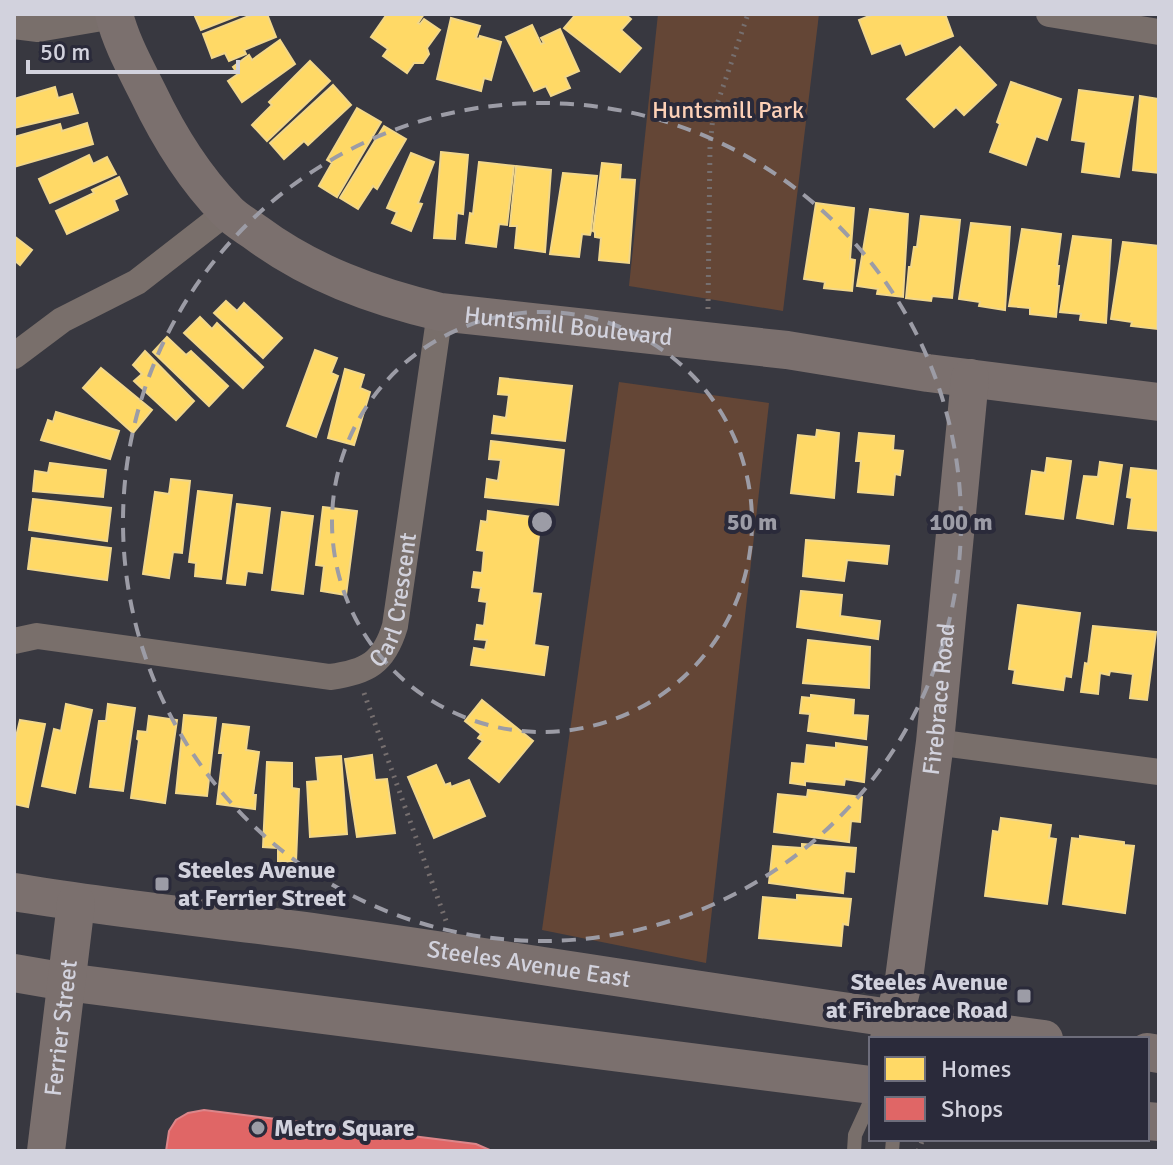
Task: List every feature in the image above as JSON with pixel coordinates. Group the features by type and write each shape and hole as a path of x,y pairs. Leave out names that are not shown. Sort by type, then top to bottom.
{"main road":[{"name":"Huntsmill Boulevard","path":"114,15 132,61 183,159 227,212 286,255 344,283 440,312 787,350 1159,402"},
{"name":"Firebrace Road","path":"892,1029 904,979 935,742 970,378"},
{"name":"Steeles Avenue East","path":"14,892 76,903 318,933 892,1029 1014,1037"},
{"name":"Ferrier Street","path":"46,1151 76,903"},
{"path":"14,973 869,1085"}],"street":[{"path":"1049,14 1159,32"},
{"path":"14,26 38,29 114,15"},
{"path":"14,356 62,320 137,282 227,212"},
{"name":"Carl Crescent","path":"14,641 37,636 330,677 357,673 380,658 389,645 395,626 440,312"},
{"path":"935,742 1159,772"}],"lane":[{"path":"854,1151 855,1135 869,1104"}],"path":[{"path":"708,342 713,116 748,14"},
{"path":"357,673 449,928"}],"green space":[{"name":"Huntsmill Park","path":"658,14 819,14 783,311 629,286"},
{"path":"619,382 769,403 706,963 542,930"}],"building: Homes":[{"path":"194,14 242,14 201,30"},
{"path":"254,14 267,14 276,37 244,50 246,54 229,61 225,53 212,58 203,34"},
{"path":"387,14 424,14 418,23 424,19 440,30 427,48 429,54 423,63 414,63 407,73 383,56 388,49 371,37"},
{"path":"576,14 625,14 631,19 621,30 641,48 620,72 564,28"},
{"path":"874,14 945,14 953,36 906,55 901,43 872,54 859,20"},
{"path":"451,18 480,26 476,38 480,36 501,42 491,80 484,78 481,91 437,79"},
{"path":"532,25 541,44 544,43 541,38 560,29 579,71 565,77 570,88 551,96 546,86 534,91 506,37"},
{"path":"280,40 295,64 242,102 228,81 238,74 233,67 249,55 252,60"},
{"path":"960,47 996,85 964,115 956,107 934,127 907,99"},
{"path":"310,61 330,81 267,141 252,125 272,105 269,102"},
{"path":"1011,82 1061,99 1047,140 1036,136 1026,165 990,152"},
{"path":"333,85 351,105 308,145 304,141 284,159 270,143"},
{"path":"55,87 58,98 72,94 78,113 14,128 14,99"},
{"path":"1079,90 1133,97 1119,177 1082,172 1086,142 1072,140"},
{"path":"1140,96 1159,99 1159,173 1133,170"},
{"path":"357,108 381,122 337,197 319,186 332,163 327,160"},
{"path":"87,123 93,144 14,167 14,137 60,124 62,131"},
{"path":"384,126 406,139 377,189 373,186 358,209 340,198"},
{"path":"441,152 468,155 463,214 457,213 455,239 434,238"},
{"path":"411,153 434,162 411,231 392,223 397,212 387,208"},
{"path":"89,155 93,164 107,157 116,174 50,203 39,179"},
{"path":"479,162 514,166 507,225 499,224 496,247 466,243"},
{"path":"602,163 621,165 620,179 635,180 629,263 599,260 601,238 595,237 593,231"},
{"path":"516,166 551,170 545,252 515,248 517,226 510,226"},
{"path":"563,173 597,176 591,231 590,235 582,234 579,257 550,254"},
{"path":"119,177 127,194 114,200 118,210 67,234 56,211"},
{"path":"816,203 854,208 850,259 855,260 852,291 824,288 825,282 804,279"},
{"path":"870,209 908,214 903,297 877,294 878,289 857,286"},
{"path":"921,216 960,220 952,298 932,296 931,301 906,298 909,267 914,247 917,247"},
{"path":"971,223 1010,227 1005,310 959,299"},
{"path":"1022,229 1061,234 1056,317 1030,314 1030,308 1009,306"},
{"path":"14,236 32,250 20,265 14,260"},
{"path":"1073,236 1111,240 1106,323 1080,320 1081,314 1060,312"},
{"path":"1123,242 1159,246 1157,329 1131,326 1132,322 1111,319"},
{"path":"226,301 237,311 244,303 282,338 263,358 214,313"},
{"path":"200,317 212,329 217,323 263,367 243,388 184,333"},
{"path":"167,337 186,355 191,351 228,386 209,406 153,352"},
{"path":"315,350 337,358 331,373 338,376 316,437 287,426"},
{"path":"145,351 194,401 176,420 134,381 142,374 133,365"},
{"path":"101,368 152,410 133,433 83,388"},
{"path":"345,369 364,375 360,388 370,392 354,445 328,438"},
{"path":"500,378 572,386 565,441 492,433 494,416 506,418 509,395 498,394"},
{"path":"56,412 119,431 110,459 41,440 48,420 53,422"},
{"path":"817,430 839,433 834,498 791,493 798,435 816,437"},
{"path":"859,433 894,436 893,450 903,451 900,475 895,474 893,495 858,492 861,461 856,461"},
{"path":"491,441 564,450 558,505 485,497 487,479 498,481 501,460 489,459"},
{"path":"1047,458 1071,461 1063,519 1026,514 1032,471 1045,473"},
{"path":"1100,462 1122,465 1113,524 1077,518 1084,476 1098,477"},
{"path":"50,463 106,470 103,497 33,491 35,471 48,473"},
{"path":"1131,468 1159,471 1159,531 1128,528 1132,498 1127,497"},
{"path":"171,479 190,481 182,553 173,552 169,578 143,574 155,492 169,494"},
{"path":"198,491 232,495 221,579 195,576 196,563 189,562"},
{"path":"33,499 111,508 107,541 29,530"},
{"path":"237,504 270,508 262,573 247,571 245,585 227,583"},
{"path":"323,507 357,511 346,595 321,591 324,566 316,565"},
{"path":"488,511 541,518 532,593 541,594 534,645 548,647 544,675 471,665 474,648 485,650 487,640 475,639 477,625 484,626 487,602 479,601 481,588 472,587 474,572 482,573 484,551 477,550 481,521 487,522"},
{"path":"282,512 313,516 303,594 272,590"},
{"path":"32,538 111,548 107,580 28,569"},
{"path":"806,540 889,546 887,564 847,560 844,581 803,576"},
{"path":"801,591 842,595 840,616 880,621 878,639 797,627"},
{"path":"1018,605 1080,613 1071,677 1065,676 1063,690 1013,683 1015,670 1009,669"},
{"path":"1093,626 1156,632 1147,700 1130,698 1133,674 1110,671 1109,675 1100,673 1098,694 1081,692"},
{"path":"808,640 870,647 869,688 803,683"},
{"path":"811,695 854,700 853,715 868,716 866,739 808,731 810,714 800,713 802,697 811,698"},
{"path":"482,700 533,741 499,782 469,758 483,741 478,738 481,734 465,721"},
{"path":"66,704 92,710 75,793 42,786 54,729 61,731"},
{"path":"108,704 135,708 123,791 90,787 99,721 106,721"},
{"path":"184,715 216,718 207,796 176,793"},
{"path":"149,716 177,720 165,803 131,798 138,731 147,732"},
{"path":"20,720 45,724 28,807 14,804 14,745"},
{"path":"223,724 249,727 246,750 259,752 253,795 256,795 255,809 217,804"},
{"path":"836,743 867,747 864,782 845,779 844,785 805,781 805,785 790,783 792,763 805,764 807,745 836,748"},
{"path":"372,755 375,780 387,779 395,833 357,837 345,759"},
{"path":"341,756 347,834 310,837 307,782 318,781 316,758"},
{"path":"267,762 292,763 292,788 299,789 296,862 278,861 278,848 263,847"},
{"path":"436,765 445,785 450,783 451,787 469,780 485,816 434,838 408,777"},
{"path":"808,790 862,797 860,822 851,821 849,842 774,832 778,794 807,797"},
{"path":"1001,818 1051,825 1049,838 1056,839 1047,904 985,896 993,831 999,832"},
{"path":"1080,836 1134,846 1125,913 1063,904 1072,838 1080,839"},
{"path":"802,844 856,848 854,872 845,871 843,893 769,883 773,846 802,848"},
{"path":"797,895 851,899 848,925 843,924 841,946 759,938 763,897 797,900"}],"building: Shops":[{"name":"Metro Square","path":"204,1110 476,1144 492,1151 166,1151 169,1131 176,1120 188,1113"}],"place":[{"name":"Steeles Avenue at Ferrier Street","path":"162,884"},
{"name":"Steeles Avenue at Firebrace Road","path":"1024,996"},
{"name":"Metro Square","path":"258,1128"}]}
